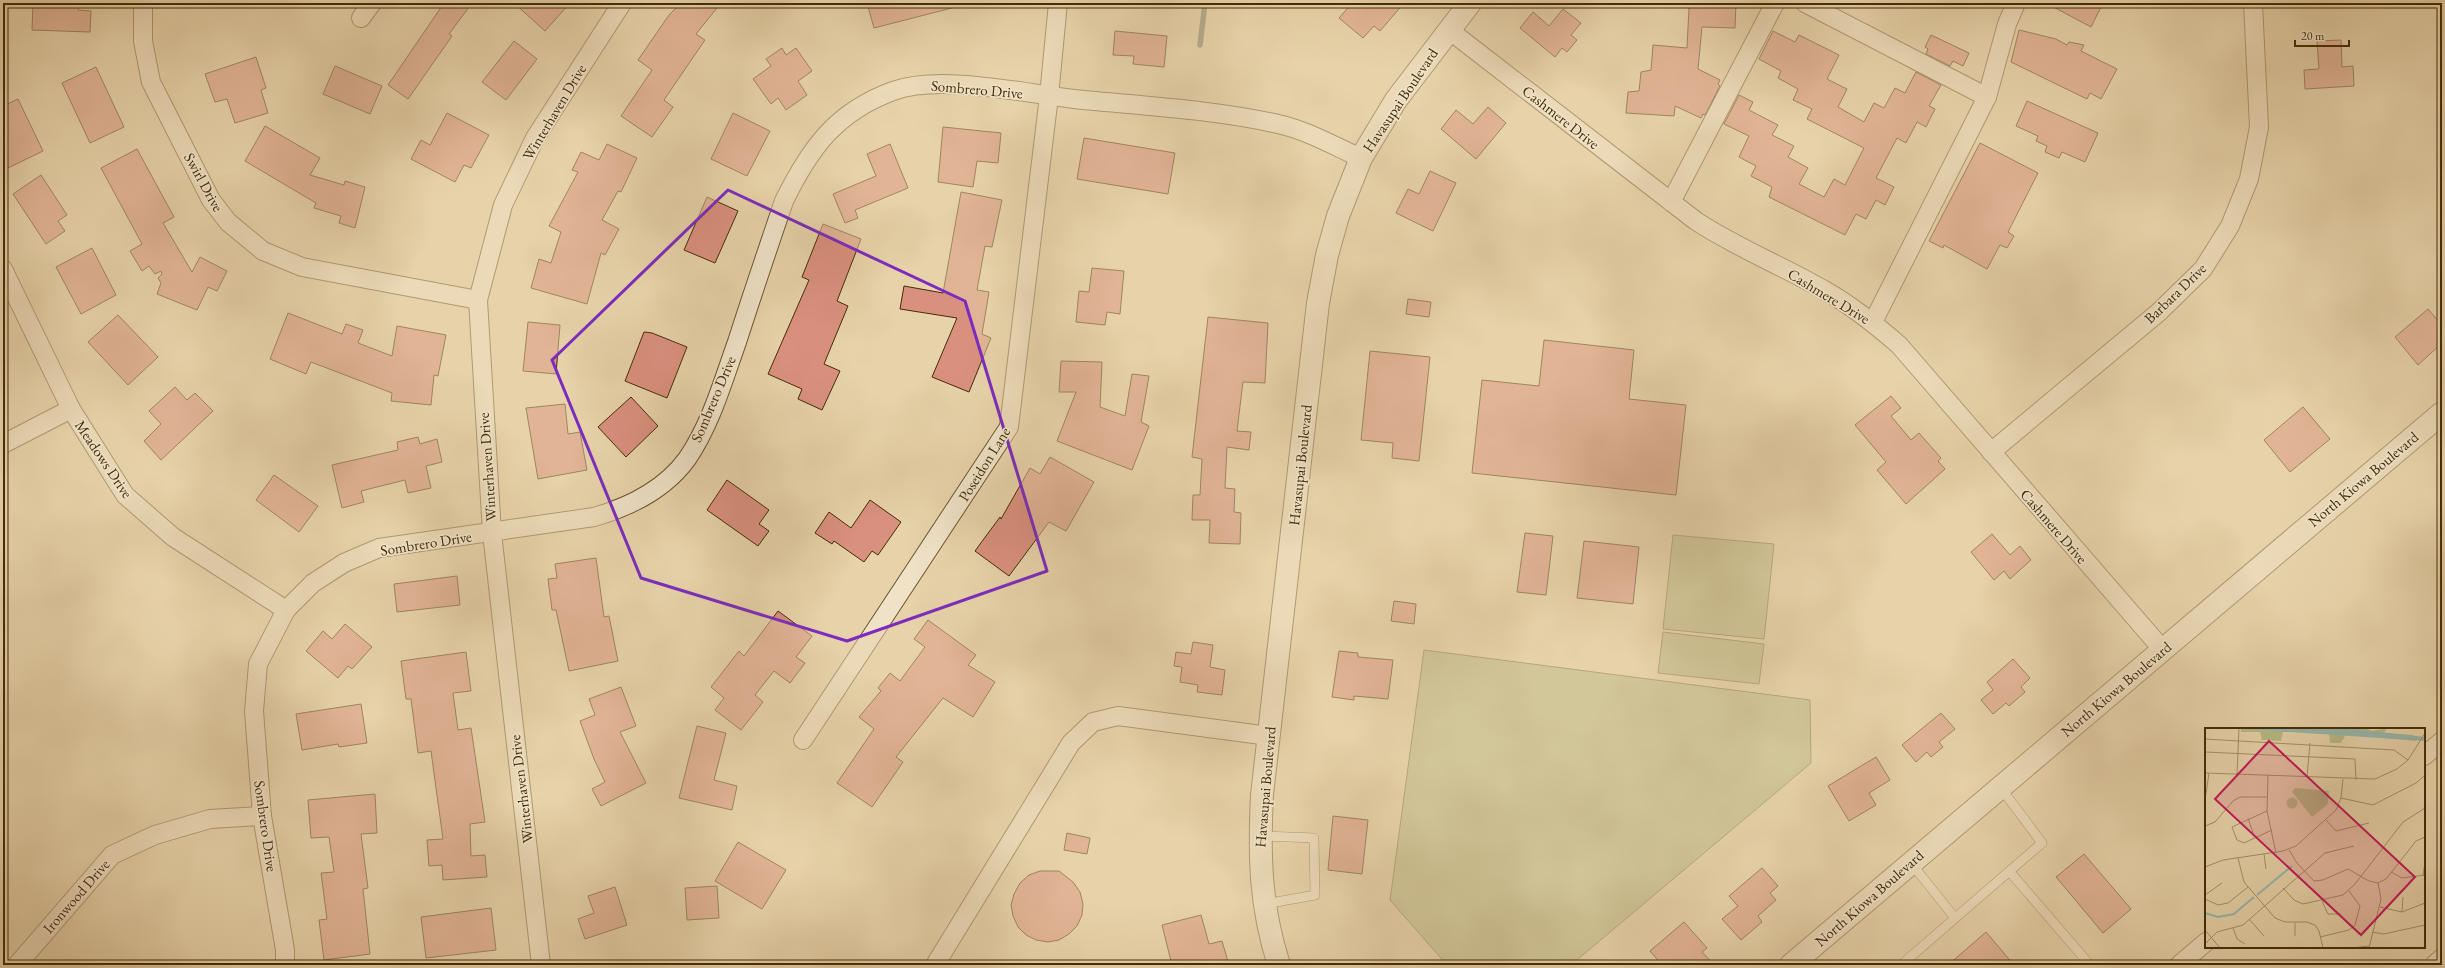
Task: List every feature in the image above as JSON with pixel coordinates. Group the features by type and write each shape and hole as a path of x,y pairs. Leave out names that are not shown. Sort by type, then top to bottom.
{"street":[{"name":"Swirl Drive","path":"143,3 143,41 151,82 211,200 228,222 263,251 302,267 478,300"},
{"path":"360,18 372,3"},
{"name":"Winterhaven Drive","path":"541,965 492,533 478,300 503,205 535,138 622,3"},
{"name":"Poseidon Lane","path":"803,740 1010,427 1049,96 1058,3"},
{"name":"Havasupai Boulevard","path":"1279,965 1265,904 1259,854 1260,836 1269,736 1318,303 1327,255 1334,229 1361,158 1396,100 1470,3"},
{"path":"1671,202 1775,3"},
{"path":"1805,3 1987,97"},
{"path":"1873,322 1987,97 2006,24 2016,3"},
{"name":"Barbara Drive","path":"1991,452 2159,312 2203,269 2230,226 2249,178 2259,127 2253,3"},
{"name":"Cashmere Drive","path":"1449,30 1671,202 1724,240 1826,290 1873,322 1899,345 2163,650"},
{"name":"Sombrero Drive","path":"285,965 285,950 262,816 254,710 258,664 286,610 312,583 344,563 379,548 492,533 594,517 622,509 642,498 664,482 686,459 705,428 721,387 784,201 796,175 824,134 835,123 853,110 873,99 895,90 931,83 1180,110 1280,124 1313,136 1361,158"},
{"name":"Meadows Drive","path":"3,269 71,409 125,495 174,537 286,610"},
{"path":"3,444 71,409"},
{"name":"North Kiowa Boulevard","path":"1796,963 1910,862 2442,413"},
{"path":"935,965 1071,744 1093,722 1118,716 1269,736"},
{"path":"2425,755 2442,741"},
{"name":"Ironwood Drive","path":"17,965 112,855 156,835 210,819 262,816"},
{"path":"2179,965 2205,943"},
{"path":"2434,965 2442,958"}],"lane":[{"path":"1901,965 2042,843 1999,787"},
{"path":"1260,836 1314,838 1315,895 1265,904"},
{"path":"1910,862 1955,918"},
{"path":"2010,872 2090,965"}],"highlighted area":[{"path":"728,190 965,301 1047,571 847,641 641,578 552,360"}],"green space":[{"path":"1673,535 1774,544 1764,639 1663,629"},
{"path":"1663,632 1764,644 1759,684 1658,673"},
{"path":"1424,650 1810,700 1811,763 1571,965 1447,965 1390,900"}],"building":[{"path":"33,3 79,3 78,10 91,11 90,32 32,30"},
{"path":"444,3 472,3 449,34 452,36 408,99 388,85"},
{"path":"514,3 570,3 545,31"},
{"path":"681,3 721,3 696,34 705,40 664,100 673,107 652,137 621,116 652,70 638,60 669,15"},
{"path":"867,3 952,3 952,8 874,28"},
{"path":"1352,3 1404,3 1380,31 1374,26 1363,38 1339,18"},
{"path":"1705,3 1736,3 1735,28 1702,27 1698,69 1720,80 1718,84 1720,86 1705,115 1703,114 1701,118 1675,106 1674,116 1626,113 1628,92 1639,91 1641,72 1651,70 1653,45 1687,48 1689,8"},
{"path":"2046,3 2103,3 2091,27"},
{"path":"1563,9 1581,23 1571,35 1577,40 1567,52 1562,48 1555,57 1520,28 1533,12 1549,26"},
{"path":"2019,30 2056,39 2067,45 2069,42 2084,45 2081,51 2117,69 2101,99 2090,93 2087,99 2011,62"},
{"path":"1115,31 1167,36 1164,67 1133,64 1134,56 1113,55"},
{"path":"1773,31 1795,42 1799,35 1839,55 1827,79 1847,89 1838,107 1864,122 1874,103 1884,108 1895,88 1905,93 1916,72 1941,85 1929,106 1935,109 1926,127 1917,122 1906,143 1897,138 1876,178 1894,187 1885,205 1876,200 1866,219 1856,214 1845,235 1769,197 1772,187 1751,176 1756,166 1739,157 1749,136 1724,124 1739,95 1753,102 1749,110 1778,125 1772,135 1794,146 1788,157 1808,168 1799,184 1824,197 1834,179 1845,185 1864,148 1807,119 1812,109 1793,100 1798,89 1778,78 1781,71 1759,59"},
{"path":"1931,35 1969,53 1963,66 1953,61 1950,66 1926,54 1928,49 1925,47"},
{"path":"2341,40 2342,67 2353,66 2354,86 2305,89 2304,70 2319,69 2317,41"},
{"path":"514,41 537,59 506,100 482,82"},
{"path":"782,48 786,55 796,48 812,71 798,81 807,95 786,110 778,98 771,104 753,79 771,66 766,59"},
{"path":"256,57 266,88 261,90 268,113 235,123 227,99 215,102 205,74"},
{"path":"335,66 382,86 370,114 323,94"},
{"path":"96,67 124,127 90,143 62,83"},
{"path":"18,99 43,151 8,168 3,158 3,106"},
{"path":"2027,101 2098,133 2085,162 2062,152 2059,158 2045,152 2047,146 2036,141 2038,136 2016,126"},
{"path":"1488,107 1506,123 1476,159 1441,129 1456,110 1473,124"},
{"path":"447,113 489,135 471,168 464,165 455,182 411,159 421,140 430,145"},
{"path":"733,113 770,131 747,176 711,159"},
{"path":"265,126 320,158 310,175 344,185 345,181 365,187 355,228 339,223 341,216 314,208 316,203 245,161"},
{"path":"943,127 1001,133 998,163 977,161 973,187 938,182"},
{"path":"1084,138 1175,153 1168,194 1077,179"},
{"path":"1980,143 2038,173 2008,232 2014,236 2007,248 2000,245 1987,269 1944,245 1943,248 1929,241"},
{"path":"607,144 637,158 621,192 618,191 602,220 619,229 605,255 601,253 587,304 531,288 539,259 551,263 561,232 549,226 578,172 572,170 581,152 599,160"},
{"path":"890,144 908,188 855,210 858,218 845,223 833,194 876,176 867,154"},
{"path":"137,149 174,217 163,223 192,272 200,257 227,271 217,291 208,287 197,310 157,294 161,283 158,278 162,274 161,271 155,274 149,266 142,271 130,251 142,244 101,168"},
{"path":"1430,171 1456,183 1433,231 1396,213 1408,189 1419,194"},
{"path":"41,175 67,215 58,221 65,231 46,244 13,194"},
{"path":"961,192 1002,200 992,247 985,246 977,290 989,292 982,334 991,338 969,392 932,377 957,318 900,309 904,286 943,293"},
{"path":"707,197 738,211 715,263 684,250"},
{"path":"823,224 861,239 837,301 848,306 824,364 840,371 822,410 798,399 802,389 768,374 809,280 802,277"},
{"path":"92,248 116,295 81,314 56,267"},
{"path":"1092,268 1124,271 1120,314 1107,312 1105,325 1076,322 1079,291 1089,292"},
{"path":"1408,299 1431,302 1429,317 1406,314"},
{"path":"2428,309 2442,325 2442,343 2418,365 2395,337"},
{"path":"288,313 342,334 346,324 363,330 358,343 392,356 397,326 446,335 438,376 434,375 431,405 391,401 392,393 311,362 306,374 270,359"},
{"path":"118,315 158,357 128,385 88,342"},
{"path":"1208,317 1268,323 1265,383 1243,382 1237,431 1251,432 1249,450 1227,447 1225,488 1235,489 1234,512 1241,513 1240,544 1209,543 1210,520 1192,520 1193,495 1200,495 1202,459 1192,457"},
{"path":"528,322 560,325 556,374 523,371"},
{"path":"644,332 652,333 687,347 667,398 625,381"},
{"path":"1544,340 1634,350 1629,399 1686,405 1676,495 1472,473 1482,380 1539,386"},
{"path":"1370,351 1430,357 1419,461 1392,458 1393,443 1361,440"},
{"path":"1061,361 1102,362 1100,407 1125,416 1132,374 1149,376 1141,422 1149,426 1132,470 1057,441 1076,392 1059,392"},
{"path":"175,387 187,400 195,393 213,411 161,460 144,441 161,424 149,411"},
{"path":"1891,396 1901,408 1891,416 1911,440 1919,433 1941,458 1938,461 1945,469 1906,504 1877,470 1886,462 1855,425"},
{"path":"631,397 658,426 626,457 598,427"},
{"path":"565,404 568,434 580,432 587,470 538,479 526,408"},
{"path":"2303,407 2330,439 2290,472 2264,440"},
{"path":"418,437 420,444 437,439 442,462 426,466 431,488 408,493 405,480 361,491 364,502 342,508 332,465 398,450 397,442"},
{"path":"1050,457 1094,482 1066,531 1049,522 1009,576 975,551 1000,517 1001,519 1030,468 1040,474"},
{"path":"274,475 318,506 299,532 256,500"},
{"path":"727,480 769,510 759,524 769,531 758,546 707,510"},
{"path":"870,500 901,522 878,555 872,551 864,562 834,541 832,544 815,533 829,512 851,528"},
{"path":"1525,533 1553,536 1546,595 1517,592"},
{"path":"1992,534 2010,555 2020,546 2031,560 2010,579 2004,571 1994,580 1971,552"},
{"path":"1584,541 1639,547 1633,604 1577,598"},
{"path":"596,558 604,617 609,616 618,661 569,671 556,610 552,610 548,579 557,578 555,564"},
{"path":"457,576 460,605 397,612 394,584"},
{"path":"1394,601 1416,604 1414,624 1391,621"},
{"path":"778,611 812,636 796,657 805,663 790,683 774,671 755,695 763,702 741,730 715,710 724,698 711,687 739,651 744,656"},
{"path":"928,620 976,655 968,665 995,682 973,717 943,698 896,757 903,762 872,807 837,783 874,729 859,717 881,691 878,688 890,673 900,681 925,647 914,639"},
{"path":"345,624 372,647 352,669 348,666 338,678 306,651 323,631 332,639"},
{"path":"1193,642 1213,645 1210,667 1225,670 1222,695 1197,692 1198,685 1180,682 1182,667 1174,666 1176,652 1191,654"},
{"path":"1339,651 1358,653 1358,657 1393,660 1388,699 1354,696 1354,700 1332,697"},
{"path":"466,652 471,691 453,693 458,730 471,728 485,822 470,824 471,856 485,855 487,877 443,880 442,865 429,866 427,840 443,839 431,751 418,753 411,699 406,699 401,661"},
{"path":"2013,659 2030,678 2021,687 2025,692 2009,706 2006,703 1993,714 1981,700 1993,690 1987,682"},
{"path":"621,687 636,726 620,732 646,783 601,806 592,789 605,782 594,759 580,721 595,715 589,699"},
{"path":"361,704 367,743 339,747 338,744 302,750 296,714"},
{"path":"1941,713 1955,729 1939,742 1943,747 1931,757 1927,752 1916,762 1902,745"},
{"path":"697,726 726,733 714,780 737,786 732,810 679,798"},
{"path":"1876,757 1890,780 1869,793 1876,805 1849,821 1828,786"},
{"path":"375,794 377,833 361,834 368,888 363,889 370,954 324,960 319,920 327,919 321,873 334,872 329,837 311,838 308,800"},
{"path":"1333,816 1368,820 1362,874 1328,870"},
{"path":"1067,833 1090,838 1087,854 1064,850"},
{"path":"738,842 786,870 762,909 715,881"},
{"path":"2084,854 2131,909 2103,933 2056,877"},
{"path":"1762,868 1778,886 1770,893 1776,900 1758,916 1762,922 1741,940 1722,919 1738,906 1729,896"},
{"path":"1040,871 1059,871 1073,882 1080,892 1083,904 1082,915 1077,926 1069,934 1059,940 1048,942 1036,940 1026,935 1018,927 1013,916 1011,905 1014,894 1020,883 1029,875"},
{"path":"717,886 719,918 687,920 685,888"},
{"path":"615,887 627,925 585,939 578,919 594,913 588,896"},
{"path":"491,908 496,950 426,958 421,917"},
{"path":"1201,915 1209,944 1222,941 1229,965 1172,965 1162,925"},
{"path":"1684,922 1707,948 1702,952 1714,965 1662,965 1650,951"},
{"path":"1986,932 2014,965 1948,965"}],"waterway":[{"path":"1200,45 1205,3"}]}
